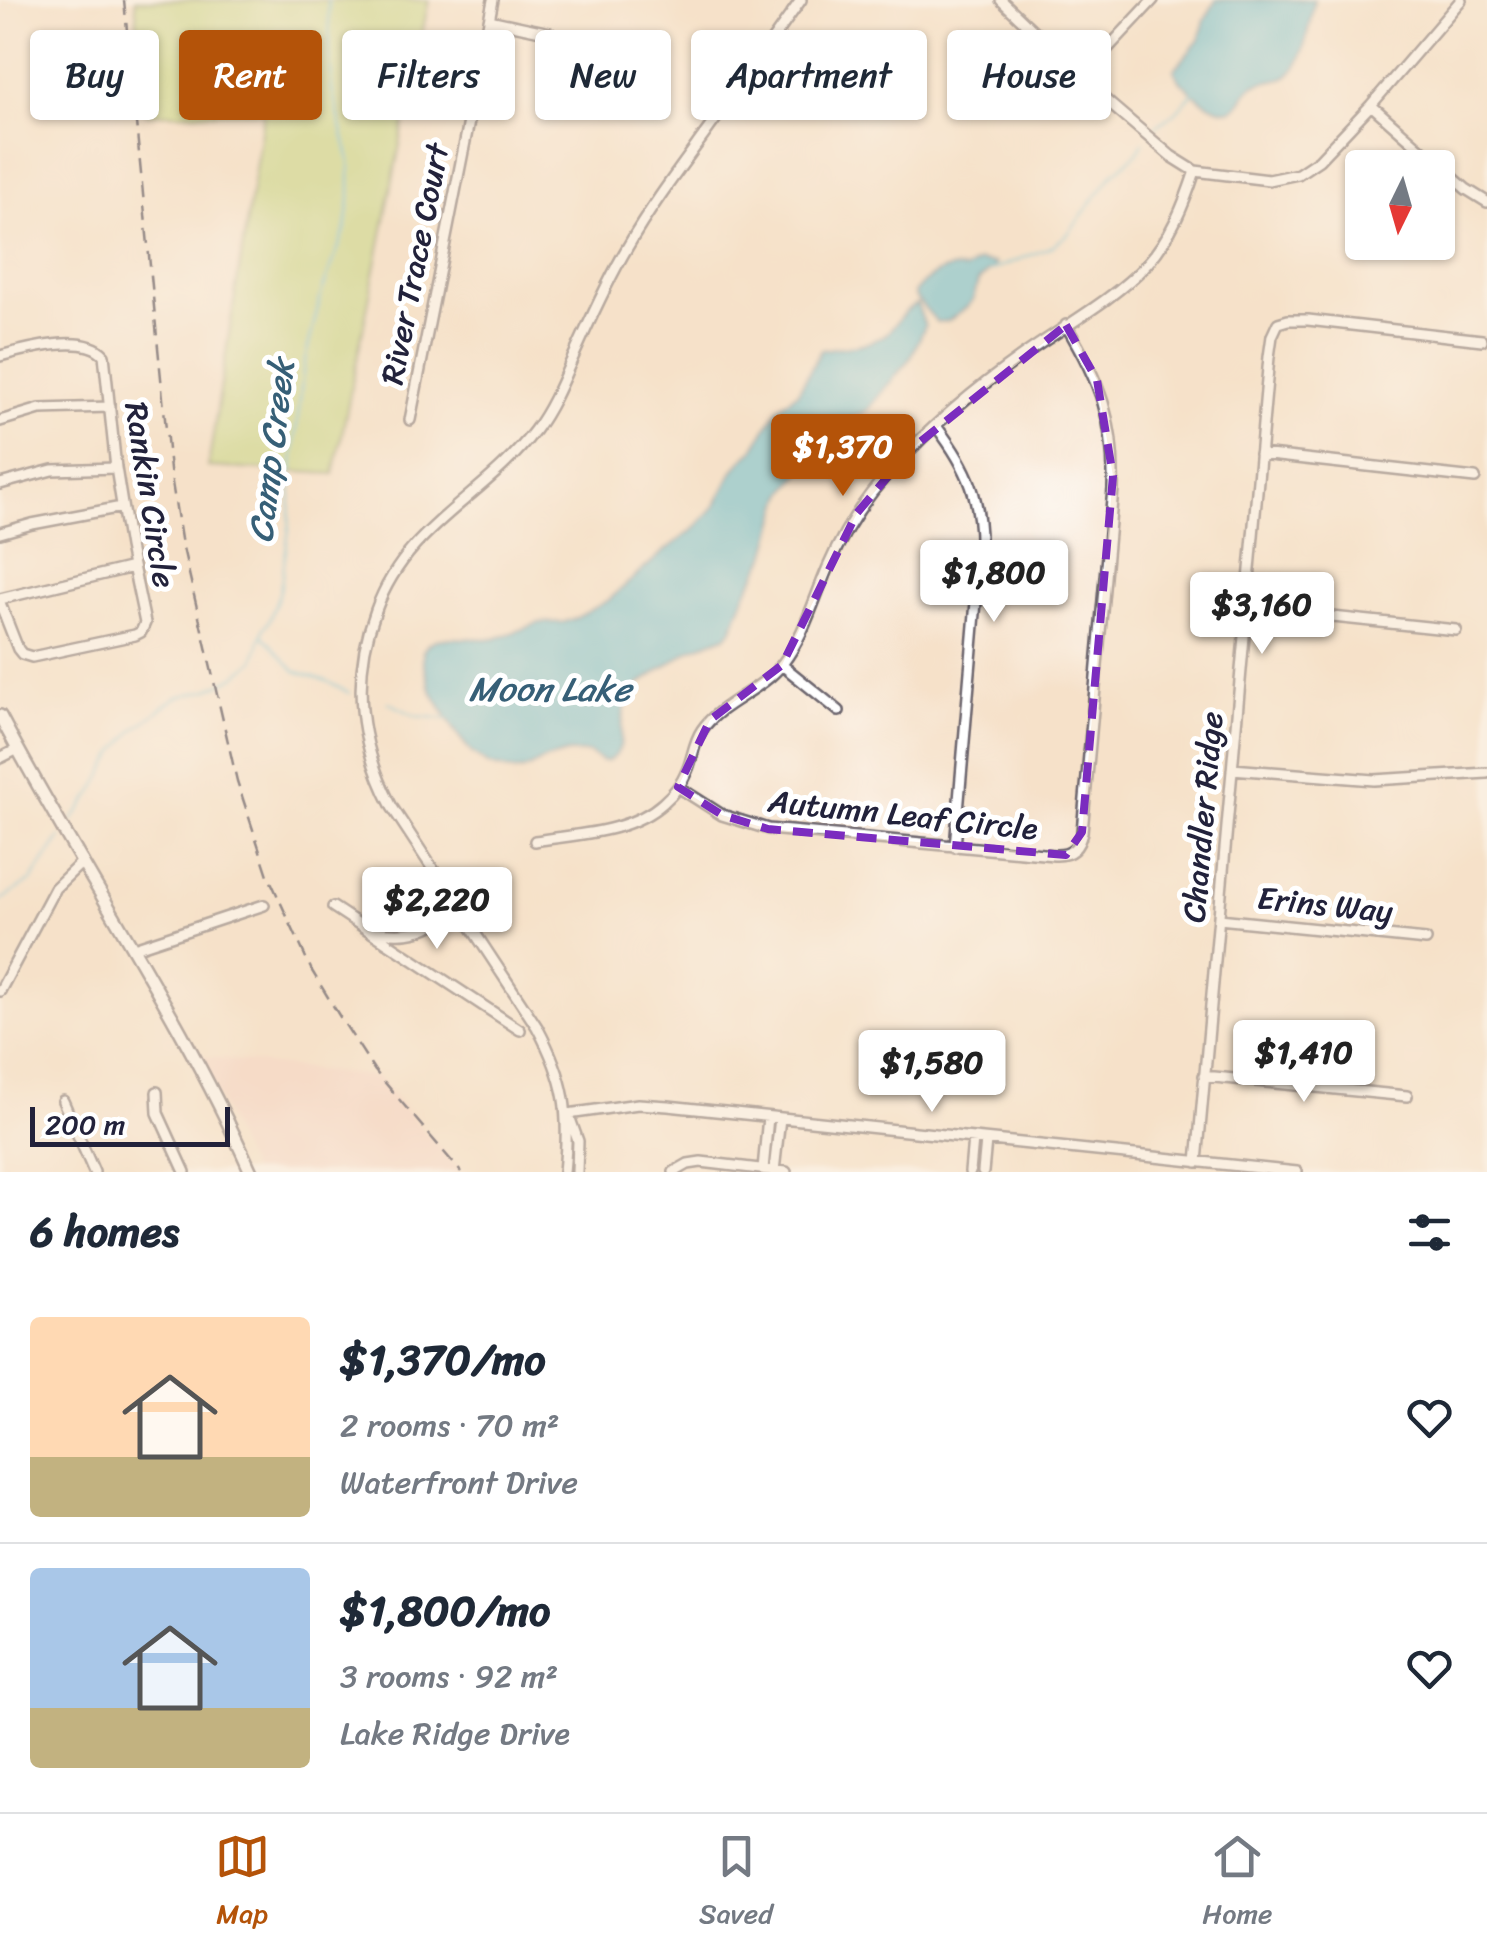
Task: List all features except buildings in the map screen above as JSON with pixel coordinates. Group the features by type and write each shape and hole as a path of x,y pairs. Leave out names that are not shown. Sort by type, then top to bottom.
{"main road":[{"path":"0,716 186,1040 250,1172"}],"street":[{"name":"River Trace Court","path":"410,420 494,0"},
{"path":"577,1172 578,1141 549,1050 378,780 362,716 364,654 375,611 409,550 515,454 536,429 636,232 801,0"},
{"path":"1001,0 1033,30"},
{"path":"1111,45 1153,0"},
{"path":"1111,103 1148,138 1195,170 1269,180 1298,174 1319,160 1370,106 1461,0"},
{"path":"489,20 536,30"},
{"path":"1370,106 1466,190 1487,202"},
{"path":"535,842 619,826 643,817 664,802 686,774 700,732 710,720 782,665 857,513 893,467 991,378 1128,282 1166,238 1195,170"},
{"name":"Chandler Ridge","path":"1197,1162 1272,336 1278,323 1308,320 1482,340"},
{"name":"Autumn Leaf Circle","path":"678,787 722,815 768,829 1061,856 1073,851 1082,836 1113,463 1109,426 1097,380 1066,325"},
{"name":"Rankin Circle","path":"0,356 45,346 96,347 105,359 116,468 145,623 135,635 29,657 18,650 0,601"},
{"path":"0,421 40,409 110,408"},
{"path":"936,426 970,479 981,524 955,847"},
{"path":"1260,454 1475,478"},
{"path":"0,484 52,470 116,468"},
{"path":"0,533 122,507"},
{"path":"0,601 133,568"},
{"path":"1247,608 1456,630"},
{"path":"782,665 838,711"},
{"path":"0,758 18,750"},
{"path":"1232,768 1374,780 1487,774"},
{"path":"0,991 54,888 83,861"},
{"path":"134,948 264,904"},
{"path":"333,906 520,1030"},
{"path":"370,930 394,935 413,933 433,927 460,910"},
{"name":"Erins Way","path":"1218,919 1426,940"},
{"path":"1204,1076 1407,1096"},
{"path":"156,1092 158,1113 185,1172"},
{"path":"63,1101 94,1172"},
{"path":"568,1114 638,1104 1297,1172"},
{"path":"564,1172 568,1114"},
{"path":"768,1117 768,1170"},
{"path":"768,1170 780,1118"},
{"path":"970,1172 974,1139"},
{"path":"983,1172 986,1141"},
{"path":"674,1172 701,1162 786,1172"}],"highlighted area":[{"path":"1066,325 1097,380 1113,476 1082,832 1066,855 768,829 722,815 678,787 710,720 782,665 857,513 910,450"}],"shaded area":[{"path":"198,1056 377,1077 461,1172 252,1172"}],"green space":[{"path":"135,0 429,0 423,30 342,30 342,120 405,120 334,474 208,467 263,120 322,120 322,30 179,30 179,113 159,114 159,30 138,30"}],"water":[{"path":"1216,0 1314,0 1296,67 1282,78 1255,85 1238,106 1228,110 1200,99 1174,70 1199,40"},
{"path":"979,261 995,266 978,281 973,300 948,321 937,322 914,293 936,274 965,270"},
{"name":"Moon Lake","path":"917,304 925,326 911,357 868,410 834,428 783,496 766,557 732,629 726,636 691,649 640,684 624,711 616,755 602,761 589,753 568,753 514,771 489,765 472,753 431,690 423,661 427,645 449,638 495,639 539,623 565,622 609,600 694,529 715,506 733,472 753,451 778,408 798,392 821,350 876,340"}],"waterway":[{"name":"Camp Creek","path":"72,821 134,730 177,697 207,690 236,676 254,661 280,591 304,364 322,291 346,228 350,199 350,161 332,90 328,0"},
{"path":"1156,126 1194,92"},
{"path":"990,271 1051,247 1067,235 1112,175 1143,143"},
{"path":"263,636 295,671 349,693"},
{"path":"388,702 416,716 448,719"},
{"name":"Camp Creek","path":"0,901 32,880 61,837"}],"railway":[{"path":"124,0 170,470 181,539 237,781 268,875 312,971 375,1071 461,1172"}]}
